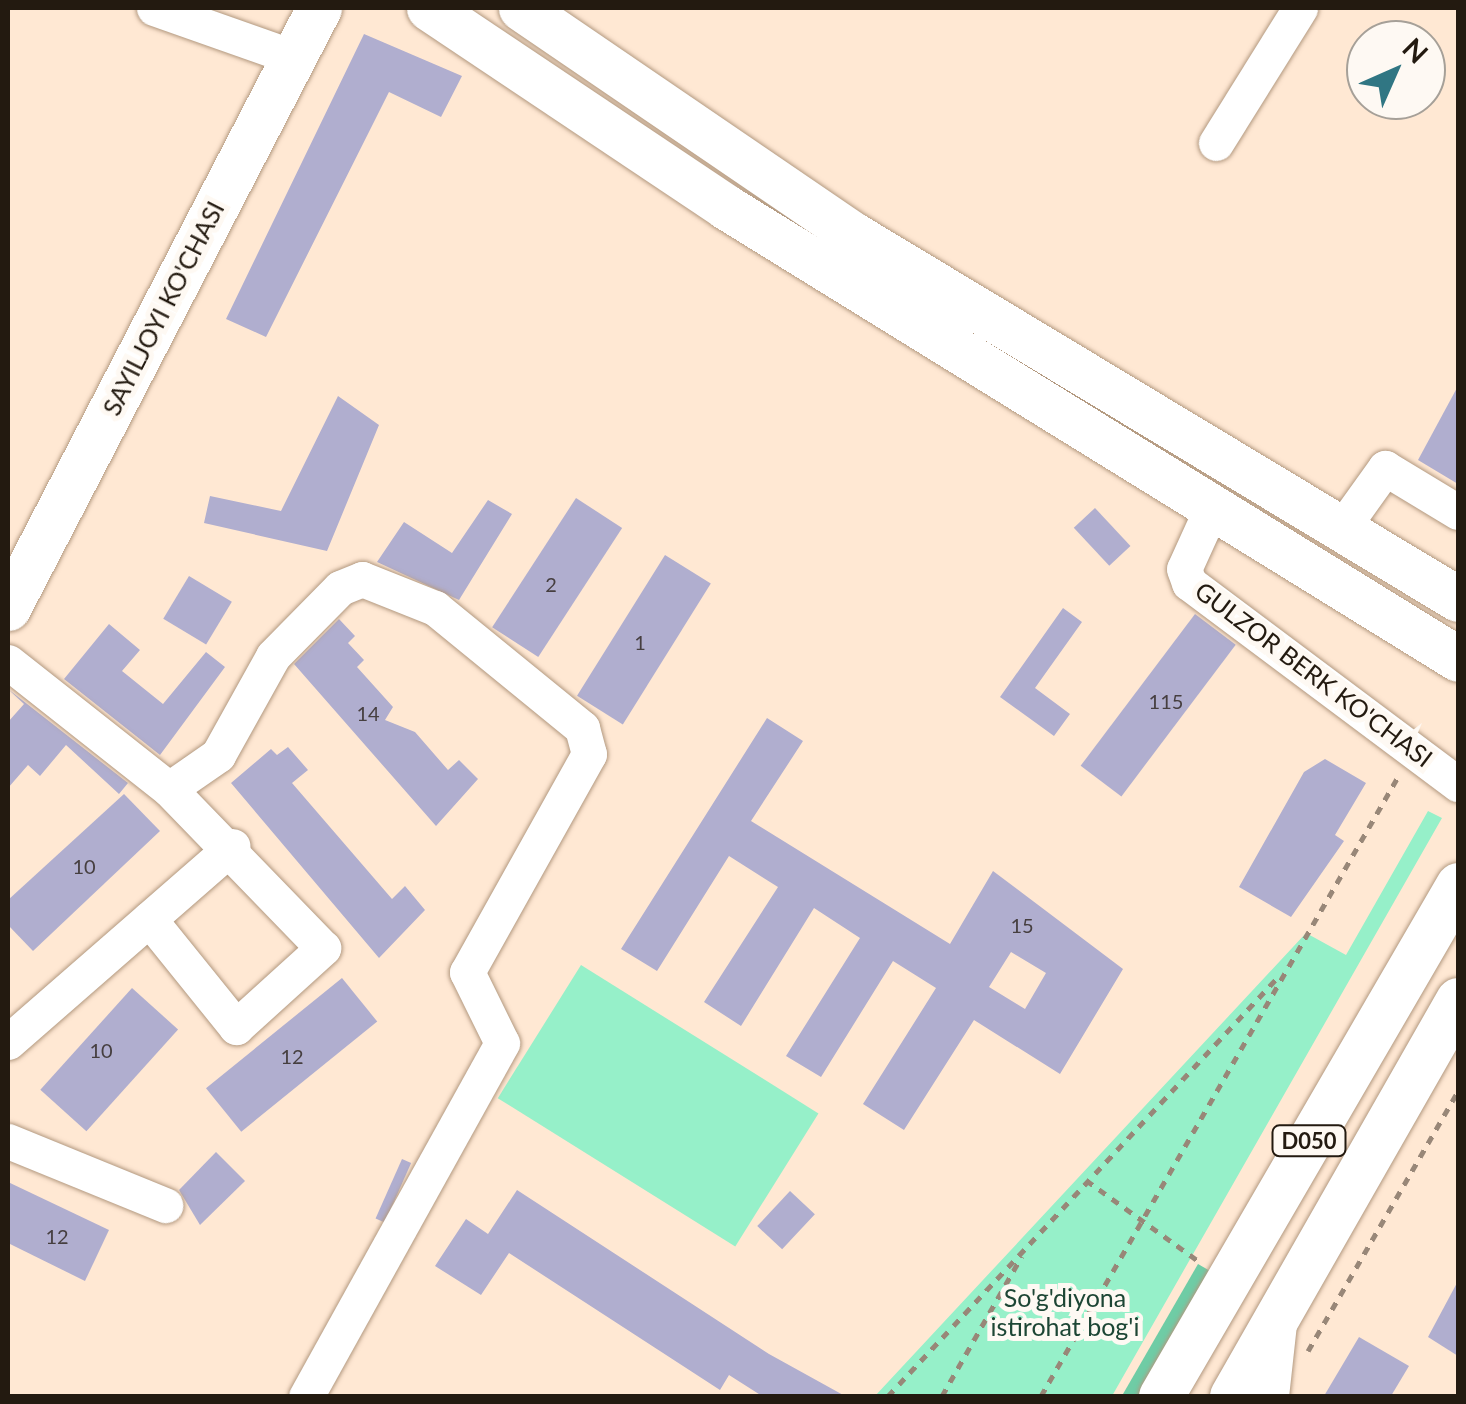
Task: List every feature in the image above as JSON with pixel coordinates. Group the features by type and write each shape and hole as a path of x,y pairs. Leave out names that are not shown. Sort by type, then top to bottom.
{"main road":[{"name":"SAYILJOYI KO'CHASI","path":"8,608 318,8"},
{"path":"429,8 726,206 1214,503 1458,658"},
{"path":"521,8 854,235 1458,599"},
{"name":"D050","path":"1160,1396 1458,885"},
{"name":"D050","path":"1232,1396 1458,1000"}],"street":[{"path":"154,8 293,57"},
{"path":"1216,142 1300,8"},
{"path":"1342,528 1384,468 1458,512"},
{"name":"GULZOR BERK KO'CHASI","path":"1214,503 1184,570 1190,583 1458,784"},
{"path":"170,789 218,754 273,656 340,588 362,579 435,608 573,717 587,741 589,754 471,956 467,972 502,1043 306,1396"},
{"path":"8,662 170,789 233,846 323,948 236,1026 148,919"},
{"path":"8,1042 233,846"},
{"path":"8,1141 165,1205"},
{"path":"1271,1396 1280,1312"}],"path":[{"path":"1041,1396 1396,776 1410,784"},
{"path":"888,1396 1285,970"},
{"path":"1299,1366 1458,1091"},
{"path":"1086,1180 1140,1225 1196,1260"},
{"path":"942,1396 1029,1244"}],"green space":[{"name":"So'g'diyona istirohat bog'i","path":"1428,811 1442,818 1112,1396 875,1396 1306,933 1346,955"},
{"path":"581,965 818,1113 735,1247 498,1098"},
{"path":"1198,1264 1210,1271 1138,1396 1122,1396"}],"building":[{"path":"364,34 462,76 441,117 389,92 266,337 226,319"},
{"path":"1458,386 1458,484 1418,460"},
{"path":"338,396 379,425 327,551 204,523 210,496 281,511"},
{"path":"576,498 622,528 538,657 492,627"},
{"path":"488,500 512,514 459,600 377,562 404,522 452,553"},
{"path":"1095,508 1130,546 1109,566 1074,528"},
{"path":"665,555 711,584 623,724 577,696"},
{"path":"189,576 232,602 206,645 163,619"},
{"path":"1063,608 1082,622 1035,688 1070,714 1054,736 1000,697"},
{"path":"1195,614 1236,645 1121,796 1081,766"},
{"path":"339,619 355,636 348,643 364,660 357,667 393,707 385,720 415,732 448,770 459,760 478,779 436,826 294,664"},
{"path":"109,624 140,650 122,671 163,704 206,652 225,667 160,755 64,679"},
{"path":"8,689 128,783 119,794 66,745 40,776 28,765 8,788 8,722 24,704"},
{"path":"767,718 803,741 751,821 950,944 993,871 1123,969 1060,1074 974,1020 904,1130 863,1104 936,988 893,961 821,1077 786,1056 860,938 814,908 741,1026 704,1002 778,887 729,856 657,971 621,949","holes":["1011,952 1046,973 1025,1009 989,987"]},
{"path":"288,747 308,770 292,783 392,899 405,886 425,910 379,958 231,783 271,749 277,755"},
{"path":"1325,759 1366,783 1335,835 1344,841 1291,917 1239,887 1304,772"},
{"path":"124,794 160,831 33,951 8,925 8,900"},
{"path":"342,978 377,1022 241,1132 206,1088"},
{"path":"132,988 178,1029 86,1131 40,1090"},
{"path":"216,1152 245,1181 200,1225 179,1190"},
{"path":"402,1159 411,1163 385,1222 376,1218"},
{"path":"8,1182 109,1230 85,1281 8,1243"},
{"path":"517,1190 769,1354 845,1396 762,1396 729,1375 720,1390 509,1253 481,1295 435,1266 466,1219 488,1234"},
{"path":"790,1191 815,1214 782,1249 757,1226"},
{"path":"1458,1281 1458,1356 1428,1337"},
{"path":"1359,1337 1409,1366 1391,1396 1324,1396"}]}
